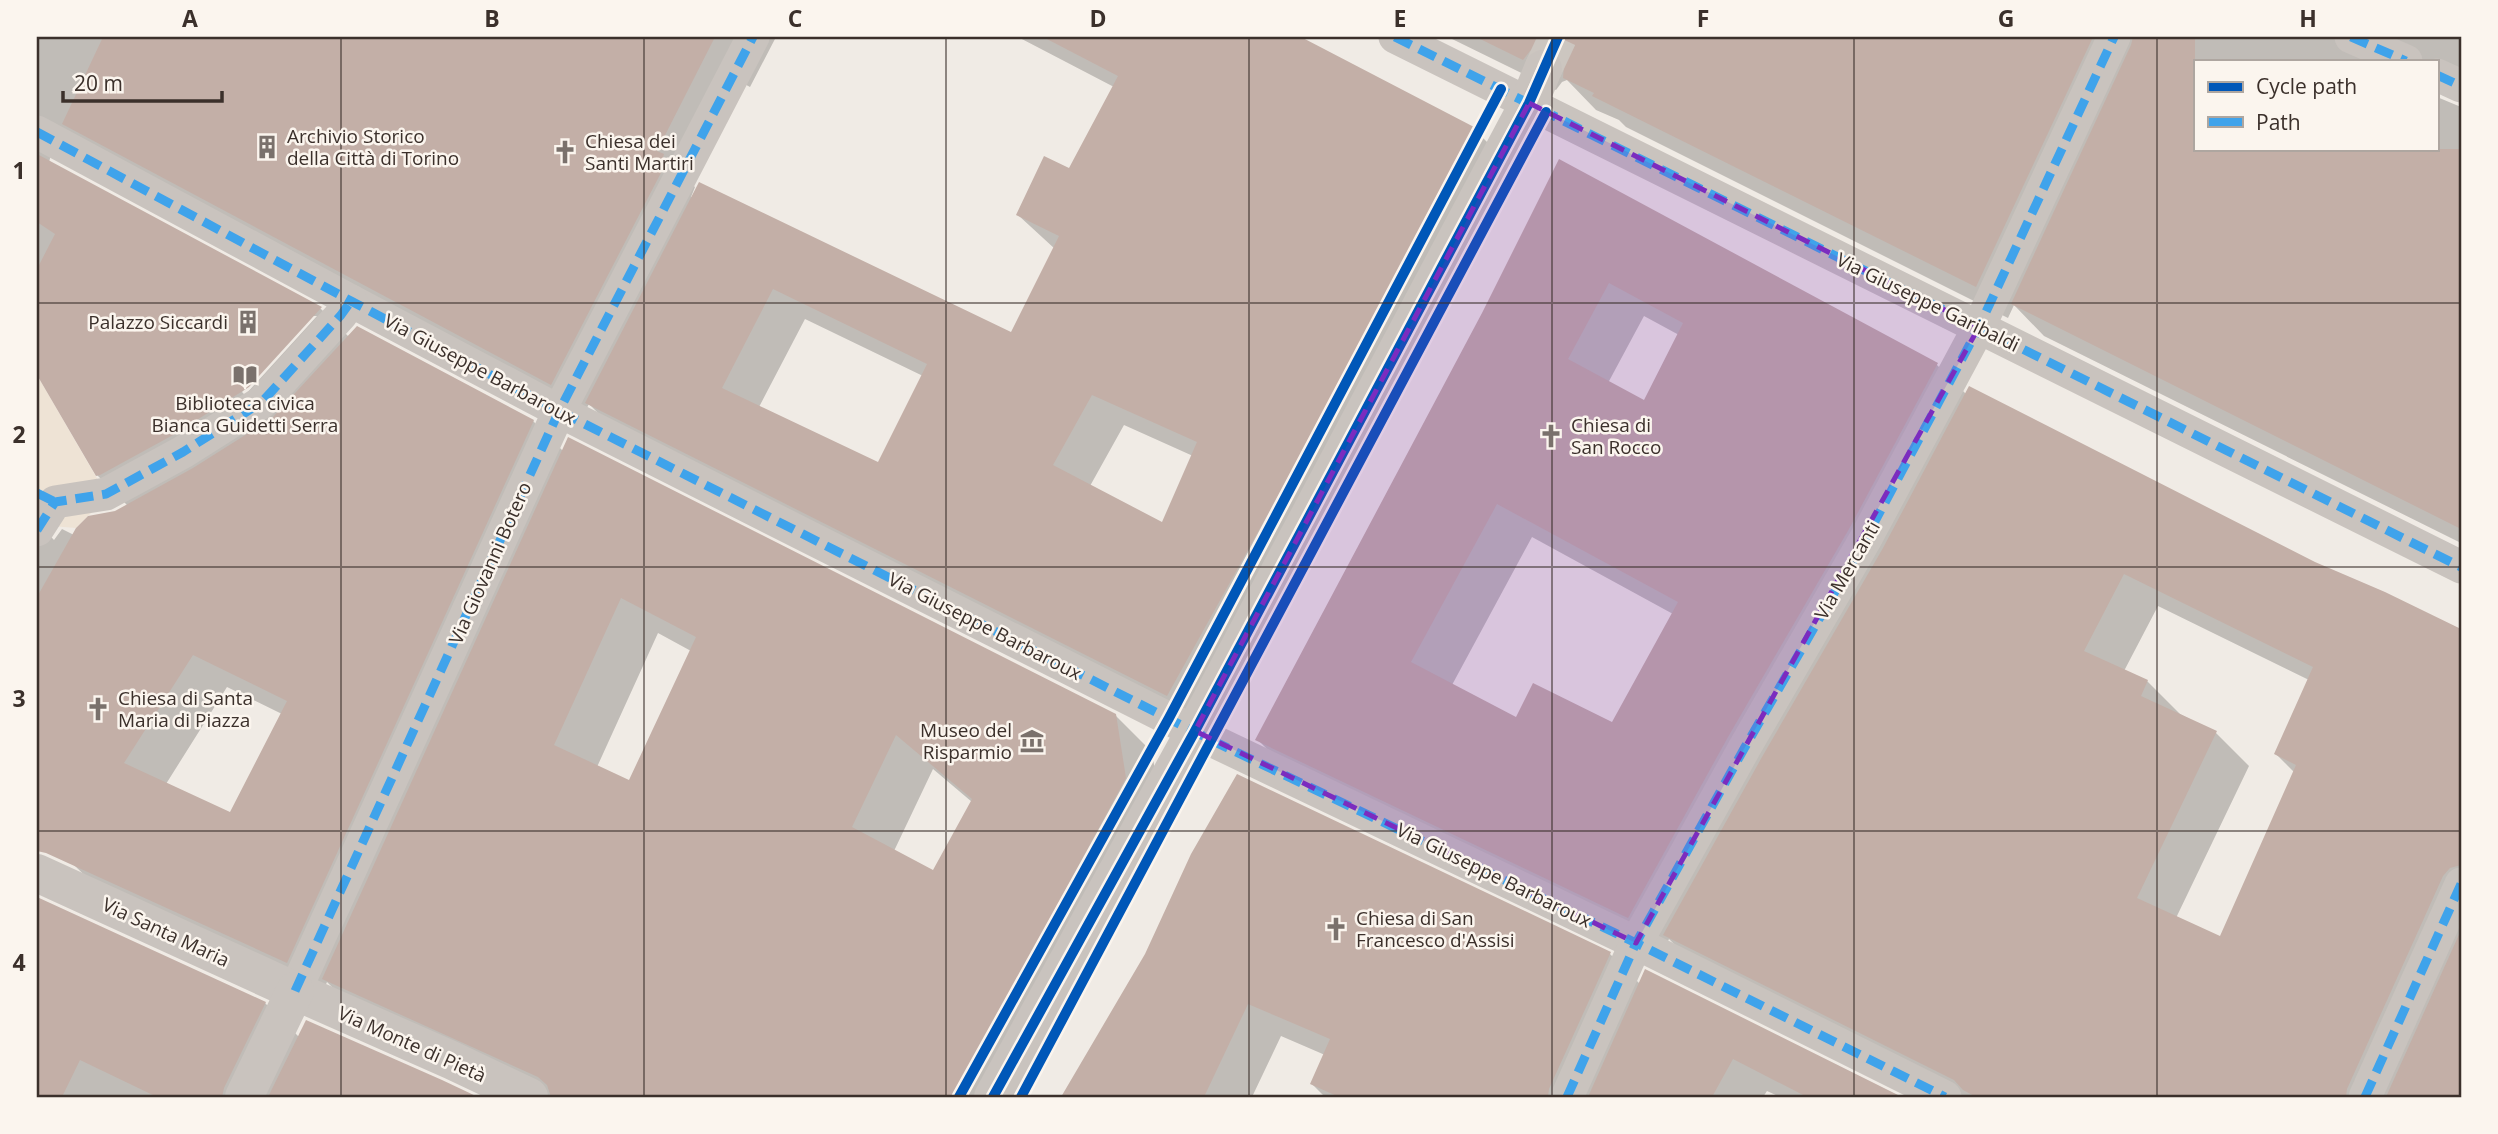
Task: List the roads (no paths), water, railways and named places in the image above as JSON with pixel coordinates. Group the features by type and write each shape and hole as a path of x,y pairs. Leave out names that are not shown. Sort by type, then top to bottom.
{"street":[{"name":"Via Giovanni Botero","path":"244,1097 295,991 559,411 753,37"},
{"name":"Via Giuseppe Garibaldi","path":"1395,37 1536,86 1979,327 2461,568"},
{"name":"Via Mercanti","path":"1567,1097 1636,943 1866,538 1979,327 2114,37"},
{"path":"2351,37 2404,60"},
{"path":"2438,75 2461,86"},
{"path":"993,1097 1195,731 1536,86"},
{"name":"Via Giuseppe Barbaroux","path":"37,132 559,411 1195,731 1636,943 1945,1097"},
{"path":"37,530 46,498 106,494 183,452 261,402 351,301"},
{"name":"Via Santa Maria","path":"37,873 295,991"},
{"path":"2365,1097 2461,884"},
{"name":"Via Monte di Pietà","path":"295,991 529,1097"}],"tunnel":[{"path":"1543,69 1558,37"}],"tram line":[{"path":"987,1097 1191,729 1523,100 1538,66"}],"place":[{"name":"Archivio Storico della Città di Torino","path":"267,147"},
{"name":"Chiesa dei Santi Martiri","path":"565,152"},
{"name":"Palazzo Siccardi","path":"248,322"},
{"name":"Biblioteca civica Bianca Guidetti Serra","path":"245,375"},
{"name":"Chiesa di San Rocco","path":"1551,436"},
{"name":"Chiesa di Santa Maria di Piazza","path":"98,709"},
{"name":"Museo del Risparmio","path":"1032,741"},
{"name":"Chiesa di San Francesco d'Assisi","path":"1336,929"}]}
